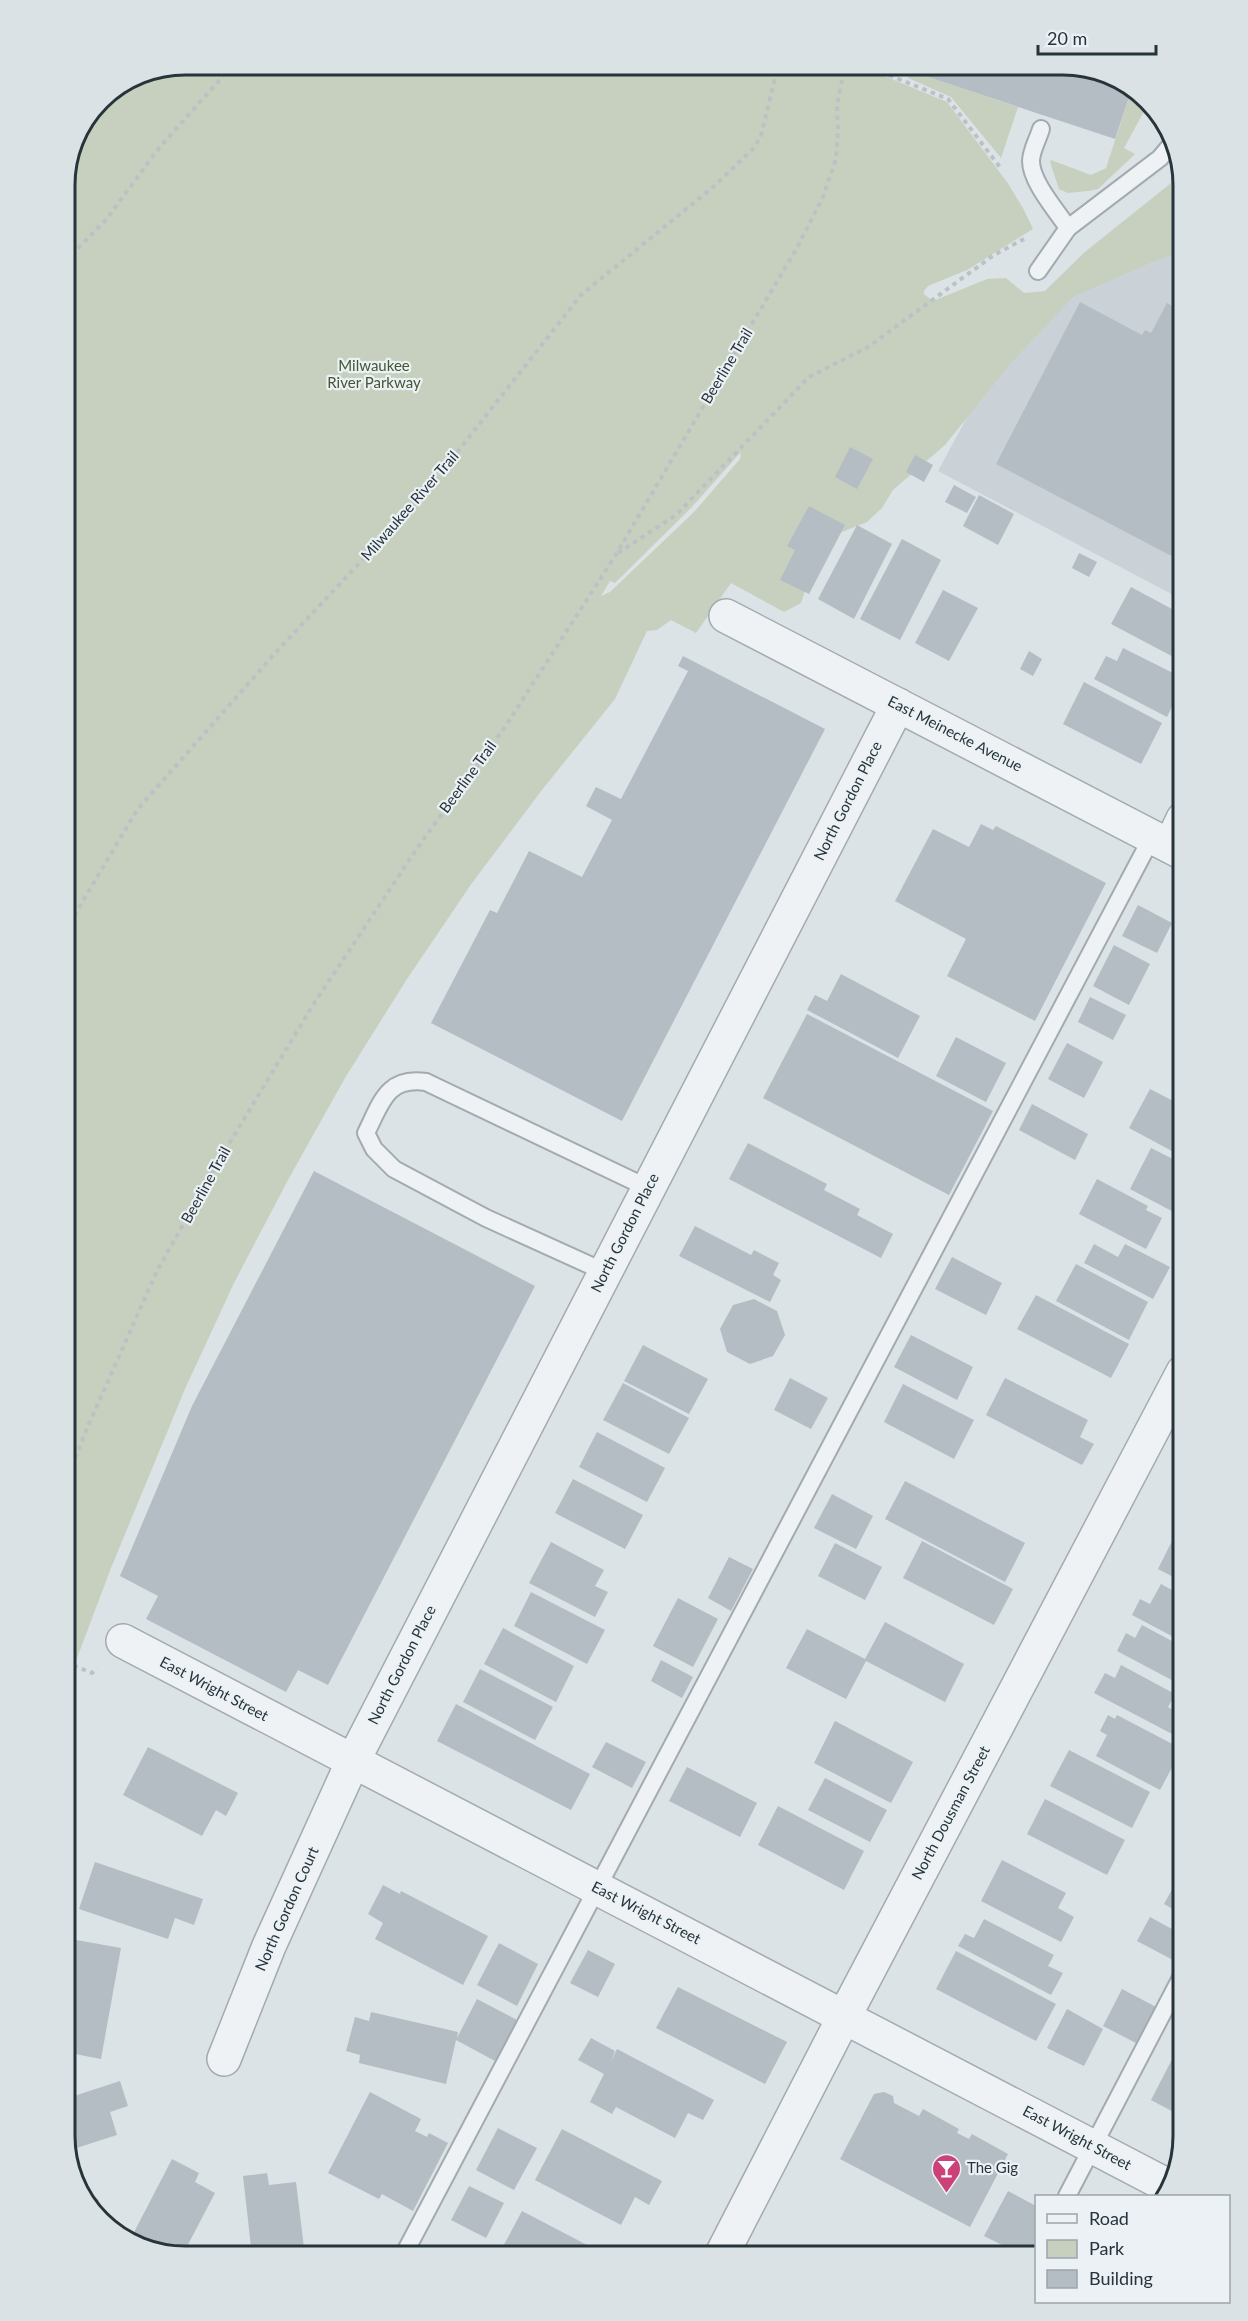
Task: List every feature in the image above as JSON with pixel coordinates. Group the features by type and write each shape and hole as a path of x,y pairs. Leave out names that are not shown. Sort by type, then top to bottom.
{"street":[{"name":"East Meinecke Avenue","path":"726,616 898,705 1172,839"},
{"name":"North Gordon Place","path":"353,1761 898,705"},
{"name":"North Dousman Street","path":"726,2246 844,2017 1173,1393"},
{"name":"East Wright Street","path":"123,1641 1163,2183"},
{"name":"North Gordon Court","path":"224,2059 269,1946 353,1761"}],"lane":[{"path":"1041,129 1031,160 1032,171 1038,184 1068,228"},
{"path":"1038,271 1068,228 1160,158 1167,150"},
{"path":"408,2246 596,1888 1172,839"},
{"path":"605,1272 486,1218 394,1169 374,1149 366,1133 391,1089 409,1080 426,1082 648,1188"},
{"path":"1068,2195 1173,1995"}],"path":[{"path":"75,251 105,221 159,148 223,75"},
{"name":"Milwaukee River Trail","path":"75,914 137,810 278,650 425,493 581,295 712,188 753,148 761,136 776,75"},
{"name":"Beerline Trail","path":"75,1458 158,1272 221,1157 313,1005 418,847 505,727 615,556 798,246 823,198 836,159 837,105 843,75"},
{"path":"889,75 948,99 986,147"},
{"path":"615,556 676,515 809,377 868,347 994,255 1039,231 1068,228"}],"shaded area":[{"path":"1173,182 1173,595 938,471 1031,299 1045,291 1085,252"}],"green space":[{"name":"Milwaukee River Parkway","path":"185,75 882,75 947,102 1007,182 1033,229 967,270 928,286 924,294 933,301 987,279 1006,278 1024,293 1045,291 1085,252 1173,182 1173,255 1073,297 1012,362 945,445 893,490 882,508 867,522 832,536 819,549 801,603 784,612 731,583 696,633 671,620 657,630 647,631 615,699 472,883 407,979 345,1078 234,1283 185,1389 111,1568 75,1663 75,178 83,143 102,112 112,102 136,86 163,77","holes":["741,452 740,459 694,512 610,592 601,596 610,581 615,583 691,508"]},
{"path":"909,75 922,75 1018,107 1001,158 951,97 908,78"},
{"path":"1129,97 1144,111 1124,148 1135,154 1098,189 1068,193 1059,189 1050,162 1051,160 1091,175 1106,168"}],"building":[{"path":"922,75 1070,75 1105,83 1129,97 1115,139"},
{"path":"1080,302 1142,335 1145,330 1151,333 1167,303 1173,306 1173,557 996,464"},
{"path":"850,447 873,459 857,489 835,477"},
{"path":"915,455 933,465 924,482 906,472"},
{"path":"954,485 976,497 967,513 945,502"},
{"path":"979,495 1014,514 998,545 963,526"},
{"path":"809,506 845,525 809,594 780,580 795,550 787,546"},
{"path":"857,525 892,544 854,619 818,599"},
{"path":"902,539 941,560 900,640 860,619"},
{"path":"1079,553 1097,562 1089,577 1072,568"},
{"path":"1131,587 1173,610 1173,657 1111,624"},
{"path":"943,590 978,608 949,661 915,643"},
{"path":"1123,648 1173,673 1173,705 1167,717 1094,679 1106,656 1117,661"},
{"path":"1029,651 1042,659 1033,676 1020,669"},
{"path":"683,656 825,729 622,1121 431,1023 490,910 497,913 529,851 582,877 612,820 586,806 596,787 621,799 688,671 678,666"},
{"path":"1084,682 1162,723 1141,764 1063,724"},
{"path":"981,824 993,830 996,826 1106,883 1035,1021 947,976 966,939 895,901 933,829 969,847"},
{"path":"1138,905 1172,923 1157,953 1122,936"},
{"path":"1114,945 1150,964 1129,1005 1093,986"},
{"path":"841,974 920,1016 898,1058 807,1010 815,995 827,1001"},
{"path":"1090,997 1126,1015 1113,1040 1078,1022"},
{"path":"807,1014 993,1111 949,1195 763,1098"},
{"path":"956,1037 1006,1063 986,1102 936,1076"},
{"path":"1067,1043 1103,1062 1084,1098 1048,1079"},
{"path":"1150,1089 1173,1101 1173,1152 1129,1128"},
{"path":"1032,1104 1088,1134 1075,1160 1019,1130"},
{"path":"748,1143 827,1184 824,1190 860,1209 857,1215 893,1234 881,1258 729,1179"},
{"path":"1151,1148 1173,1159 1173,1212 1130,1189"},
{"path":"314,1171 535,1286 328,1685 298,1670 286,1692 146,1619 158,1596 120,1576 192,1406"},
{"path":"1097,1179 1148,1206 1146,1210 1162,1218 1146,1249 1079,1214"},
{"path":"695,1226 751,1255 754,1250 779,1263 773,1275 781,1280 770,1302 679,1256"},
{"path":"1094,1244 1118,1257 1125,1244 1170,1267 1153,1299 1084,1263"},
{"path":"952,1257 1002,1283 986,1315 935,1289"},
{"path":"1076,1264 1148,1302 1129,1340 1056,1301"},
{"path":"1036,1295 1129,1344 1111,1378 1017,1329"},
{"path":"754,1299 777,1311 785,1335 773,1356 750,1364 727,1352 720,1329 733,1305"},
{"path":"911,1335 973,1367 957,1400 894,1367"},
{"path":"643,1345 708,1379 689,1414 624,1381"},
{"path":"790,1378 828,1398 811,1429 774,1410"},
{"path":"1005,1378 1088,1420 1080,1437 1094,1444 1082,1465 986,1415"},
{"path":"623,1383 689,1418 669,1454 603,1420"},
{"path":"903,1384 974,1420 954,1459 884,1422"},
{"path":"597,1432 665,1468 647,1502 579,1467"},
{"path":"573,1479 643,1515 625,1549 555,1513"},
{"path":"905,1481 1025,1543 1005,1582 885,1519"},
{"path":"832,1494 873,1516 856,1549 814,1528"},
{"path":"1173,1539 1173,1577 1158,1569"},
{"path":"922,1541 1013,1589 994,1625 903,1578"},
{"path":"551,1542 604,1570 595,1586 608,1592 595,1617 529,1583"},
{"path":"835,1543 882,1567 865,1600 818,1576"},
{"path":"729,1557 753,1569 731,1611 708,1598"},
{"path":"1161,1584 1173,1591 1173,1637 1132,1615 1140,1599 1150,1604"},
{"path":"531,1592 605,1630 587,1664 514,1626"},
{"path":"678,1598 718,1619 693,1667 653,1646"},
{"path":"885,1622 964,1664 945,1702 866,1661 846,1699 786,1668 807,1629 865,1659"},
{"path":"1142,1625 1173,1642 1173,1681 1117,1651 1126,1633 1135,1638"},
{"path":"503,1628 574,1666 556,1702 484,1664"},
{"path":"661,1660 693,1677 682,1698 651,1681"},
{"path":"1121,1665 1173,1693 1168,1707 1173,1710 1173,1734 1094,1693 1105,1673 1115,1678"},
{"path":"480,1669 553,1707 535,1740 463,1702"},
{"path":"456,1704 590,1774 571,1810 437,1741"},
{"path":"1108,1715 1115,1719 1117,1715 1173,1744 1173,1766 1160,1790 1096,1756 1107,1735 1100,1731"},
{"path":"835,1721 913,1762 891,1803 814,1763"},
{"path":"606,1742 646,1762 632,1788 592,1767"},
{"path":"148,1747 238,1793 226,1816 216,1810 202,1836 123,1795"},
{"path":"1069,1750 1150,1792 1132,1828 1050,1786"},
{"path":"687,1767 757,1803 740,1837 669,1801"},
{"path":"825,1778 887,1810 870,1842 808,1810"},
{"path":"1045,1799 1125,1840 1107,1875 1027,1834"},
{"path":"778,1806 864,1851 844,1890 758,1845"},
{"path":"1002,1860 1066,1893 1058,1908 1074,1917 1061,1942 981,1901"},
{"path":"95,1862 203,1899 194,1925 175,1918 168,1939 79,1909"},
{"path":"383,1885 400,1894 401,1891 488,1936 463,1985 375,1939 383,1923 368,1914"},
{"path":"1173,1888 1173,1909 1164,1904"},
{"path":"1150,1917 1173,1930 1173,1960 1137,1941"},
{"path":"984,1919 1054,1955 1048,1966 1063,1973 1051,1995 958,1946 965,1934 974,1938"},
{"path":"75,1940 121,1948 101,2059 75,2054"},
{"path":"499,1943 538,1964 517,2006 477,1985"},
{"path":"588,1950 615,1964 598,1997 570,1983"},
{"path":"956,1951 1056,2004 1036,2041 936,1989"},
{"path":"678,1987 787,2042 765,2084 656,2028"},
{"path":"1122,1989 1158,2008 1138,2044 1103,2026"},
{"path":"477,1999 517,2020 495,2061 456,2040 446,2084 359,2063 360,2055 346,2051 355,2017 369,2021 371,2012 458,2032 457,2038"},
{"path":"1067,2009 1103,2029 1084,2066 1047,2048"},
{"path":"591,2038 615,2051 611,2062 617,2049 714,2100 703,2120 688,2113 675,2138 616,2107 612,2114 590,2102 604,2074 578,2060"},
{"path":"1173,2057 1173,2112 1151,2100"},
{"path":"120,2081 128,2106 110,2112 117,2135 76,2148 75,2096"},
{"path":"370,2092 421,2119 415,2131 427,2137 429,2133 448,2143 413,2211 382,2194 379,2199 328,2173"},
{"name":"The Gig","path":"884,2092 893,2096 894,2103 919,2116 923,2109 959,2129 957,2133 969,2139 972,2134 1008,2154 970,2227 840,2159 874,2094"},
{"path":"498,2128 537,2148 514,2190 476,2170"},
{"path":"562,2129 662,2181 649,2205 635,2197 621,2225 535,2180"},
{"path":"172,2159 199,2173 195,2182 215,2193 187,2246 163,2244 133,2233"},
{"path":"267,2173 269,2185 296,2182 304,2246 251,2246 243,2176"},
{"path":"469,2186 504,2203 486,2238 451,2220"},
{"path":"1008,2191 1035,2205 1035,2246 1004,2246 984,2236"},
{"path":"522,2211 589,2246 503,2246"}],"place":[{"name":"The Gig","path":"946,2194"}]}
